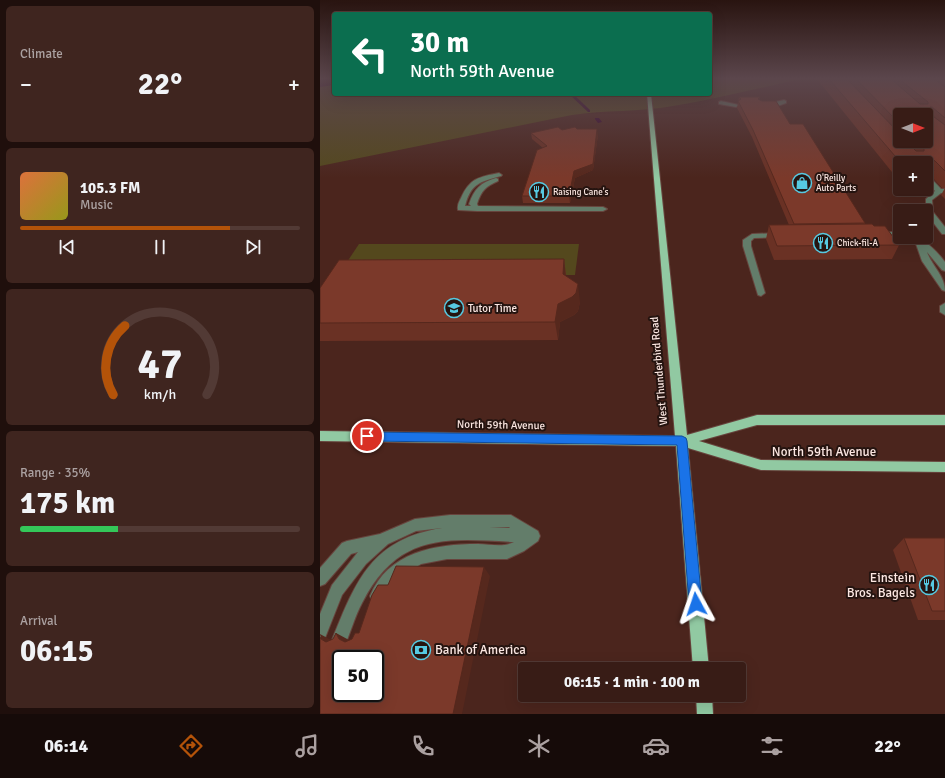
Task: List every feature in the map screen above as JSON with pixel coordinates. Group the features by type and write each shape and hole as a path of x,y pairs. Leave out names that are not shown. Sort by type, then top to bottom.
{"main road":[{"name":"West Thunderbird Road","path":"651,112 682,441 700,662"},
{"name":"North 59th Avenue","path":"682,441 757,420 945,420"},
{"name":"North 59th Avenue","path":"320,436 682,441 762,465 945,467"},
{"path":"704,702 705,714"}],"lane":[{"path":"477,209 473,204 477,191 482,186 497,178 480,179 472,183 461,205 462,208 477,209 604,209"},
{"path":"933,183 942,191 929,200 929,212 945,232"},
{"path":"761,293 747,246 747,240 752,236 787,234"},
{"path":"872,234 893,234"},
{"path":"920,244 926,261 945,288"},
{"path":"923,244 933,252 945,268"},
{"path":"945,306 945,312"},
{"path":"320,579 347,548 382,539 415,525 450,521 511,521 533,536"},
{"path":"340,640 358,595 376,570 397,550 422,538 441,534 533,536"},
{"path":"371,608 382,587 403,565 426,555 454,551 509,551 533,536"},
{"path":"320,632 337,590 361,559 382,539"}],"shaded area":[{"path":"320,112 594,112 572,115 320,166"},
{"path":"359,244 579,244 575,275 339,274"}],"building":[{"path":"744,112 783,112 790,124 803,124 865,223 794,224"},
{"path":"858,112 879,112 893,127 893,148 913,148 916,151 924,151 923,148 933,148 933,116 945,125 945,171 933,160 933,156 895,156"},
{"path":"938,112 945,112 945,118"},
{"path":"558,127 562,130 575,127 577,129 597,129 593,164 574,171 569,196 522,196 537,150 547,146 531,133"},
{"path":"872,224 874,226 885,226 893,237 893,244 899,245 777,246 769,225"},
{"name":"Tutor Time","path":"564,259 563,274 578,284 576,293 572,297 558,304 555,322 320,323 320,288 339,260"},
{"path":"904,538 945,538 945,611 932,611"},
{"name":"Bank of America","path":"396,566 484,567 453,714 320,714 320,637 326,642 333,639 336,633 339,639 345,642 352,639 355,633 359,633 372,595 378,585 388,585"}],"waterway":[{"path":"597,119 600,122"}],"place":[{"name":"O'Reilly Auto Parts","path":"802,183"},
{"name":"Raising Cane's","path":"539,192"},
{"name":"Chick-fil-A","path":"823,243"},
{"name":"Tutor Time","path":"454,308"},
{"name":"Einstein Bros. Bagels","path":"929,585"},
{"name":"Bank of America","path":"421,650"}],"route":[{"path":"367,436 682,441 696,604"}]}
